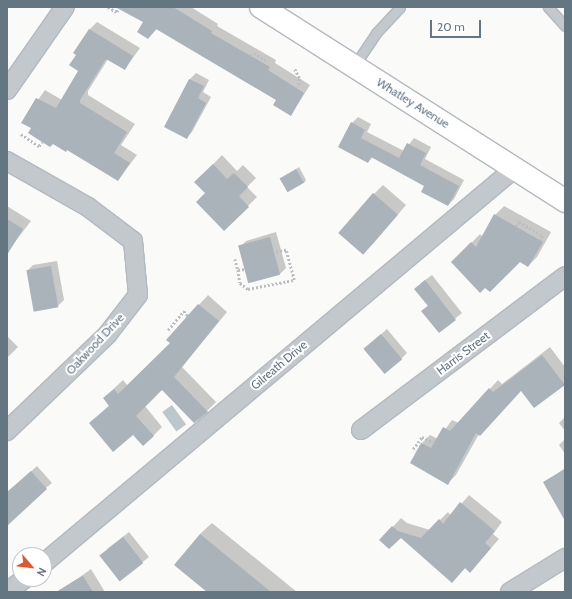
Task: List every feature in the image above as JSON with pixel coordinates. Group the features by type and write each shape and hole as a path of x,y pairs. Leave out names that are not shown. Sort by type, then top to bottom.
{"street":[{"path":"7,90 65,7"},
{"name":"Whatley Avenue","path":"261,7 565,201"},
{"name":"Oakwood Drive","path":"7,161 88,207 133,241 138,295 107,335 7,432"},
{"name":"Gilreath Drive","path":"52,556 515,168"},
{"name":"Harris Street","path":"361,430 565,276"},
{"path":"510,592 565,558"}],"lane":[{"path":"354,66 376,32 400,7"},
{"path":"548,7 565,26"}],"path":[{"path":"108,7 117,12 118,8"},
{"path":"250,55 254,53 267,61"},
{"path":"295,69 300,79 299,85"},
{"path":"21,134 39,146 42,142"},
{"path":"516,226 519,222 543,236 540,240"},
{"path":"235,259 240,283 248,289 294,280 286,250 274,253"},
{"path":"238,270 245,269"},
{"path":"168,330 184,311 188,316"},
{"path":"413,449 422,437 435,443"}],"shaded area":[{"path":"172,405 186,424 176,431 162,412"}],"building":[{"path":"115,7 173,7 212,31 211,33 270,67 268,70 304,93 291,116 273,105 276,100 156,29 148,39 137,32 143,22"},
{"path":"89,29 133,56 125,70 106,59 80,100 80,103 127,132 114,153 130,163 118,181 67,150 66,152 53,144 50,147 28,133 31,128 21,123 36,98 56,108 78,71 69,65 76,55 73,53"},
{"path":"189,79 204,86 198,98 206,103 187,139 164,127"},
{"path":"351,122 365,130 361,138 399,158 407,143 426,153 420,165 459,186 448,206 421,192 424,186 371,157 368,163 338,147"},
{"path":"213,164 227,179 234,173 248,187 239,196 249,207 224,231 196,202 205,193 194,182"},
{"path":"296,169 304,183 288,192 280,178"},
{"path":"373,193 398,215 363,255 338,233"},
{"path":"494,214 543,242 528,267 520,262 490,292 485,288 480,293 451,262 471,242 476,247"},
{"path":"7,219 23,229 7,255"},
{"path":"270,237 280,275 248,283 238,246"},
{"path":"51,266 58,307 34,312 26,270"},
{"path":"425,280 456,320 439,333 421,311 428,306 414,289"},
{"path":"198,304 219,321 174,377 208,412 194,423 162,390 136,416 154,436 143,446 133,435 113,452 89,423 109,406 103,398 114,389 118,394 170,343 166,340"},
{"path":"381,334 402,359 385,374 363,349"},
{"path":"542,355 565,385 534,408 521,391 480,436 476,433 448,485 410,463 421,443 431,448 443,427 450,431 489,388 493,392"},
{"path":"565,469 565,521 543,482"},
{"path":"31,471 47,489 7,526 7,492"},
{"path":"460,502 495,531 485,543 491,548 470,573 465,568 452,583 401,538 389,549 379,540 392,526 398,531 421,538 439,519 443,524"},
{"path":"200,534 271,592 207,592 174,565"},
{"path":"123,537 143,563 120,581 99,555"},
{"path":"83,576 93,592 56,592 77,579"}]}
